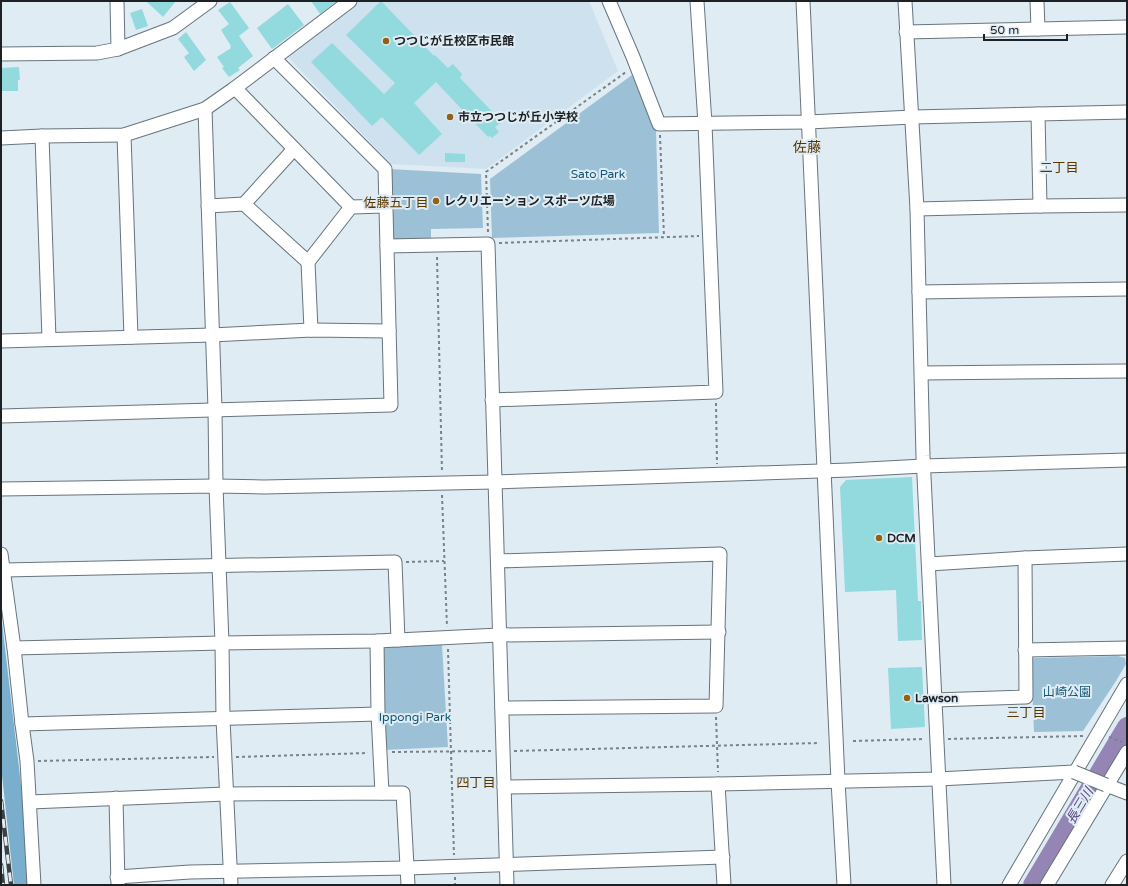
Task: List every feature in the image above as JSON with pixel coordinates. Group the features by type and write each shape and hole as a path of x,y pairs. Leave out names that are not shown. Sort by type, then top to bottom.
{"street":[{"path":"117,1 118,49"},
{"path":"1,54 97,53 118,49 173,28 210,1"},
{"path":"1,138 124,135 204,109 235,88 350,1"},
{"path":"609,1 659,124 808,122 913,117 1127,112"},
{"path":"492,400 716,392 705,124 697,1"},
{"path":"803,1 844,885"},
{"path":"905,1 918,209 923,466 944,885"},
{"path":"1037,1 1038,29"},
{"path":"906,32 1127,27"},
{"path":"1,416 391,405 384,169 274,58"},
{"path":"235,88 351,207 386,206"},
{"path":"204,109 220,566 224,757 230,878"},
{"path":"1038,114 1040,206"},
{"path":"124,135 131,337"},
{"path":"42,136 48,339"},
{"path":"208,206 244,204 294,149"},
{"path":"244,204 308,262"},
{"path":"918,209 1127,205"},
{"path":"311,330 308,262 351,207"},
{"path":"387,246 488,244 507,885"},
{"path":"919,292 1127,289"},
{"path":"1,341 212,335 311,330 389,331"},
{"path":"922,373 1127,371"},
{"path":"1,489 216,486 264,487 494,482 717,473 1127,460"},
{"path":"1,554 27,761 34,885"},
{"path":"498,561 720,554 716,706 502,708"},
{"path":"929,564 1127,554"},
{"path":"935,700 1026,697 1025,558"},
{"path":"4,570 395,562 398,640"},
{"path":"14,648 377,641 499,635 719,632"},
{"path":"377,641 378,714 382,793"},
{"path":"1025,650 1127,648"},
{"path":"1009,885 1074,772 1101,736 1127,684"},
{"path":"22,724 378,714"},
{"path":"1047,885 1127,752"},
{"path":"504,787 938,779 1074,772 1127,793"},
{"path":"718,784 724,885"},
{"path":"30,802 226,794 403,793 408,885"},
{"path":"116,798 118,881 190,872 230,878 407,868 723,857"},
{"path":"1118,882 1127,860"}],"path":[{"path":"624,65 626,72 486,172 488,244 710,235"},
{"path":"659,124 664,237"},
{"path":"437,245 444,561 455,885"},
{"path":"716,392 717,473"},
{"path":"395,562 444,561"},
{"path":"716,706 718,784"},
{"path":"853,741 1101,736 1127,744"},
{"path":"27,761 819,743"}],"shaded area":[{"name":"市立つつじが丘小学校","path":"359,1 589,1 618,71 486,169 391,164 286,55"},
{"path":"1,614 23,802 28,885 14,885 1,766"}],"green space":[{"name":"Sato Park","path":"632,75 656,131 659,233 492,238 490,179"},
{"name":"レクリエーション スポーツ広場","path":"389,169 481,174 483,228 431,229 431,241 396,241 392,237"},
{"name":"Ippongi Park","path":"442,645 448,747 384,750 383,647"},
{"name":"山崎公園","path":"1118,656 1125,658 1126,664 1083,731 1034,732 1031,662 1034,658"}],"building":[{"path":"146,1 176,1 163,17"},
{"path":"311,1 337,1 320,14"},
{"path":"381,1 434,56 435,55 448,68 453,64 462,74 460,78 502,122 495,127 499,132 492,138 490,136 488,137 436,82 414,103 442,134 419,155 382,117 372,126 311,62 332,43 384,94 395,83 346,35"},
{"path":"230,2 249,28 239,36 253,56 238,68 240,70 229,77 222,68 224,67 217,57 231,48 221,30 229,24 218,10"},
{"path":"288,4 304,25 272,49 257,28"},
{"path":"142,9 148,26 136,30 130,13"},
{"path":"186,32 206,60 194,71 184,57 189,53 178,39"},
{"path":"19,67 20,80 18,80 18,91 1,91 1,68"},
{"path":"445,153 465,154 465,162 445,162"},
{"name":"DCM","path":"912,477 918,601 921,601 922,640 898,641 896,590 845,592 840,487 846,480"},
{"name":"Lawson","path":"922,667 925,727 891,729 888,668"}],"waterway":[{"name":"長三川","path":"1033,885 1127,727"}],"railway":[{"path":"1,801 11,885"},
{"path":"1,865 3,885"}],"place":[{"name":"つつじが丘校区市民館","path":"386,41"},
{"name":"市立つつじが丘小学校","path":"450,117"},
{"name":"レクリエーション スポーツ広場","path":"436,201"},
{"name":"DCM","path":"879,538"},
{"name":"Lawson","path":"907,698"}],"district":[{"name":"佐藤","path":"807,147"},
{"name":"二丁目","path":"1059,168"},
{"name":"佐藤五丁目","path":"396,203"},
{"name":"三丁目","path":"1026,713"},
{"name":"四丁目","path":"476,783"}]}
